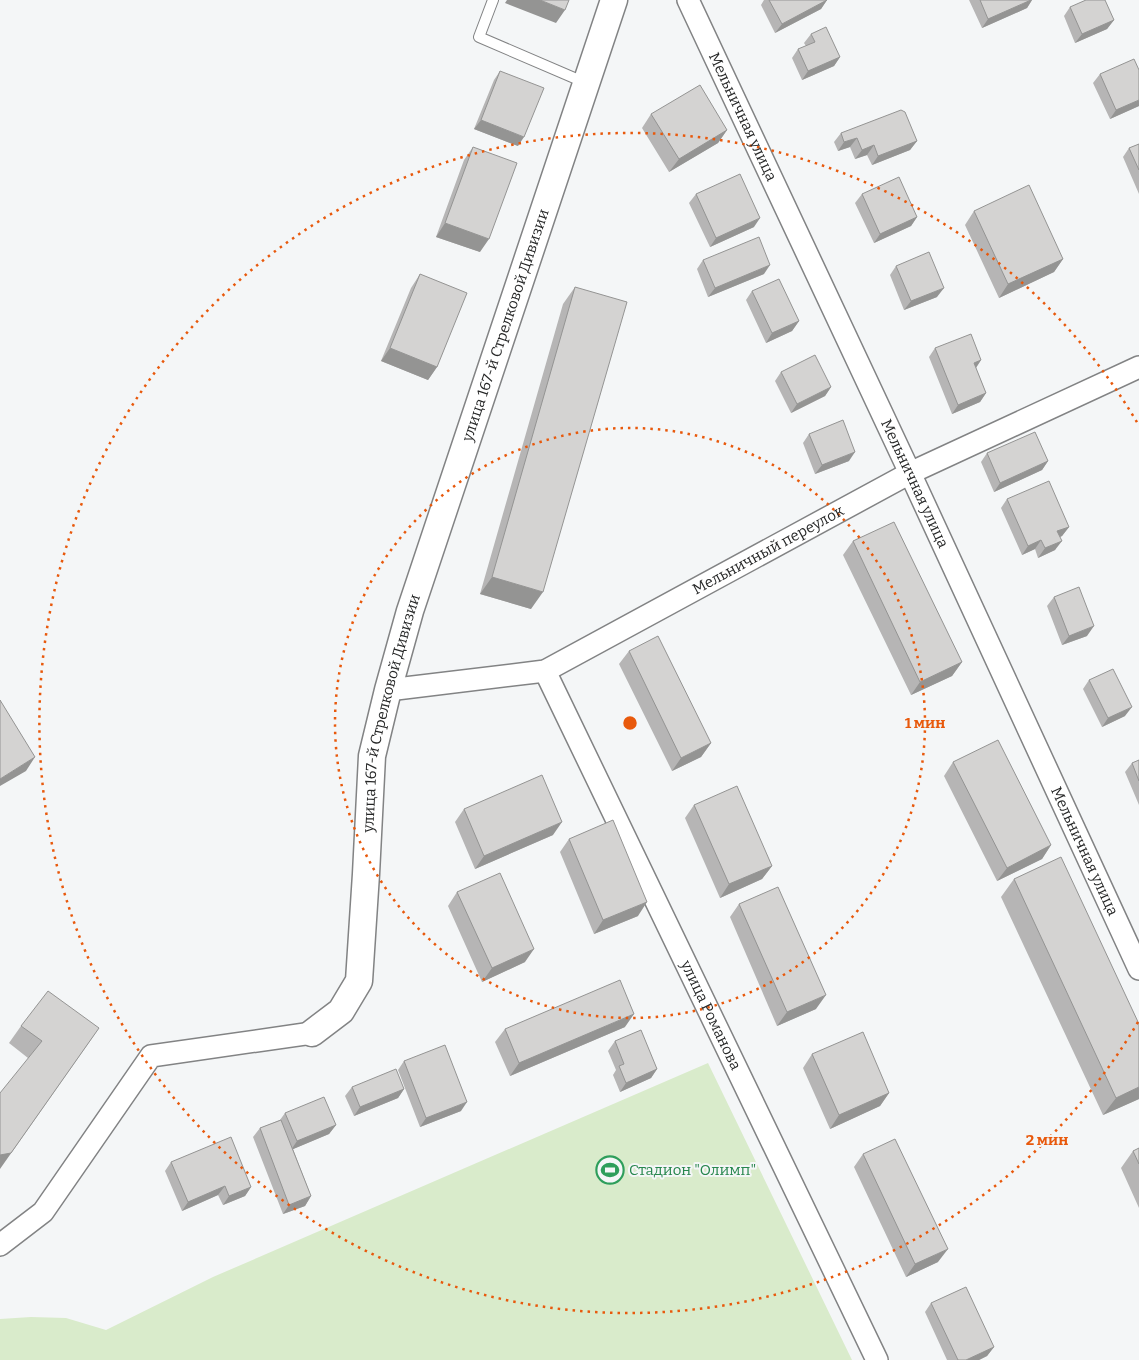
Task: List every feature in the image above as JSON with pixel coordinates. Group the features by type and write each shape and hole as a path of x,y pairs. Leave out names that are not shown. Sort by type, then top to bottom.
{"street":[{"name":"улица 167-й Стрелковой Дивизии","path":"0,1245 43,1212 151,1056 312,1033 341,1011 359,981 372,756 388,690 410,611 614,0"},
{"name":"Мельничная улица","path":"688,0 910,473 1139,969"},
{"name":"Мельничный переулок","path":"388,690 545,671 910,473 1139,367"},
{"name":"улица Романова","path":"545,671 877,1360"}],"lane":[{"path":"493,0 478,37 587,83"}],"green space":[{"name":"Стадион \"Олимп\"","path":"708,1063 852,1360 0,1360 0,1319 31,1317 66,1318 106,1330 213,1277"}],"building":[{"path":"540,0 569,0 565,10"},
{"path":"769,0 827,0 782,24"},
{"path":"980,0 1031,0 988,19"},
{"path":"1086,0 1105,0 1114,20 1082,34 1070,7"},
{"path":"826,27 840,57 808,71 798,49 815,42 811,34"},
{"path":"1134,59 1139,70 1139,100 1116,110 1100,74"},
{"path":"500,71 544,88 524,137 481,120"},
{"path":"700,85 727,130 679,159 651,114"},
{"path":"901,110 905,112 917,141 878,156 874,145 862,150 857,138 844,142 841,133"},
{"path":"1139,144 1139,170 1129,148"},
{"path":"473,147 517,163 489,239 445,223"},
{"path":"740,174 760,218 716,238 696,194"},
{"path":"899,177 917,217 880,234 862,194"},
{"path":"1029,185 1063,259 1008,284 974,211"},
{"path":"759,237 770,265 715,288 703,260"},
{"path":"929,252 944,288 911,301 896,266"},
{"path":"420,274 467,293 437,367 390,348"},
{"path":"779,279 799,321 772,333 752,291"},
{"path":"575,287 627,302 543,592 492,577"},
{"path":"971,334 981,360 974,363 986,393 958,405 935,348"},
{"path":"815,355 831,387 797,404 781,372"},
{"path":"843,420 855,452 822,465 809,434"},
{"path":"1035,432 1048,461 1000,483 987,453"},
{"path":"1049,481 1069,527 1057,531 1062,541 1045,548 1041,540 1028,546 1007,499"},
{"path":"894,522 962,662 920,682 853,541"},
{"path":"1079,587 1094,626 1069,636 1054,597"},
{"path":"658,636 711,743 681,758 629,651"},
{"path":"1113,669 1132,707 1108,718 1089,680"},
{"path":"0,700 35,757 0,779"},
{"path":"998,740 1051,845 1007,868 953,762"},
{"path":"1139,760 1139,781 1132,763"},
{"path":"542,775 562,822 484,856 464,809"},
{"path":"737,786 772,866 729,884 694,805"},
{"path":"613,820 647,902 603,920 569,839"},
{"path":"1061,857 1139,1024 1139,1087 1116,1098 1014,879"},
{"path":"500,873 534,949 492,968 457,892"},
{"path":"778,887 826,995 787,1012 739,904"},
{"path":"620,980 634,1014 519,1063 505,1029"},
{"path":"48,991 99,1028 11,1153 0,1155 0,1093 42,1041 21,1026"},
{"path":"641,1030 657,1069 626,1083 619,1066 624,1064 615,1041"},
{"path":"863,1032 889,1093 839,1115 812,1054"},
{"path":"445,1045 467,1102 426,1118 404,1061"},
{"path":"396,1069 404,1089 360,1107 352,1087"},
{"path":"324,1097 336,1125 297,1141 285,1113"},
{"path":"281,1120 311,1196 289,1205 260,1128"},
{"path":"231,1137 251,1187 229,1196 225,1186 188,1202 171,1162"},
{"path":"895,1139 948,1249 915,1264 863,1154"},
{"path":"1139,1148 1139,1164 1133,1151"},
{"path":"966,1287 994,1347 966,1360 958,1360 931,1303"}],"place":[{"name":"Стадион \"Олимп\"","path":"610,1170"}]}
